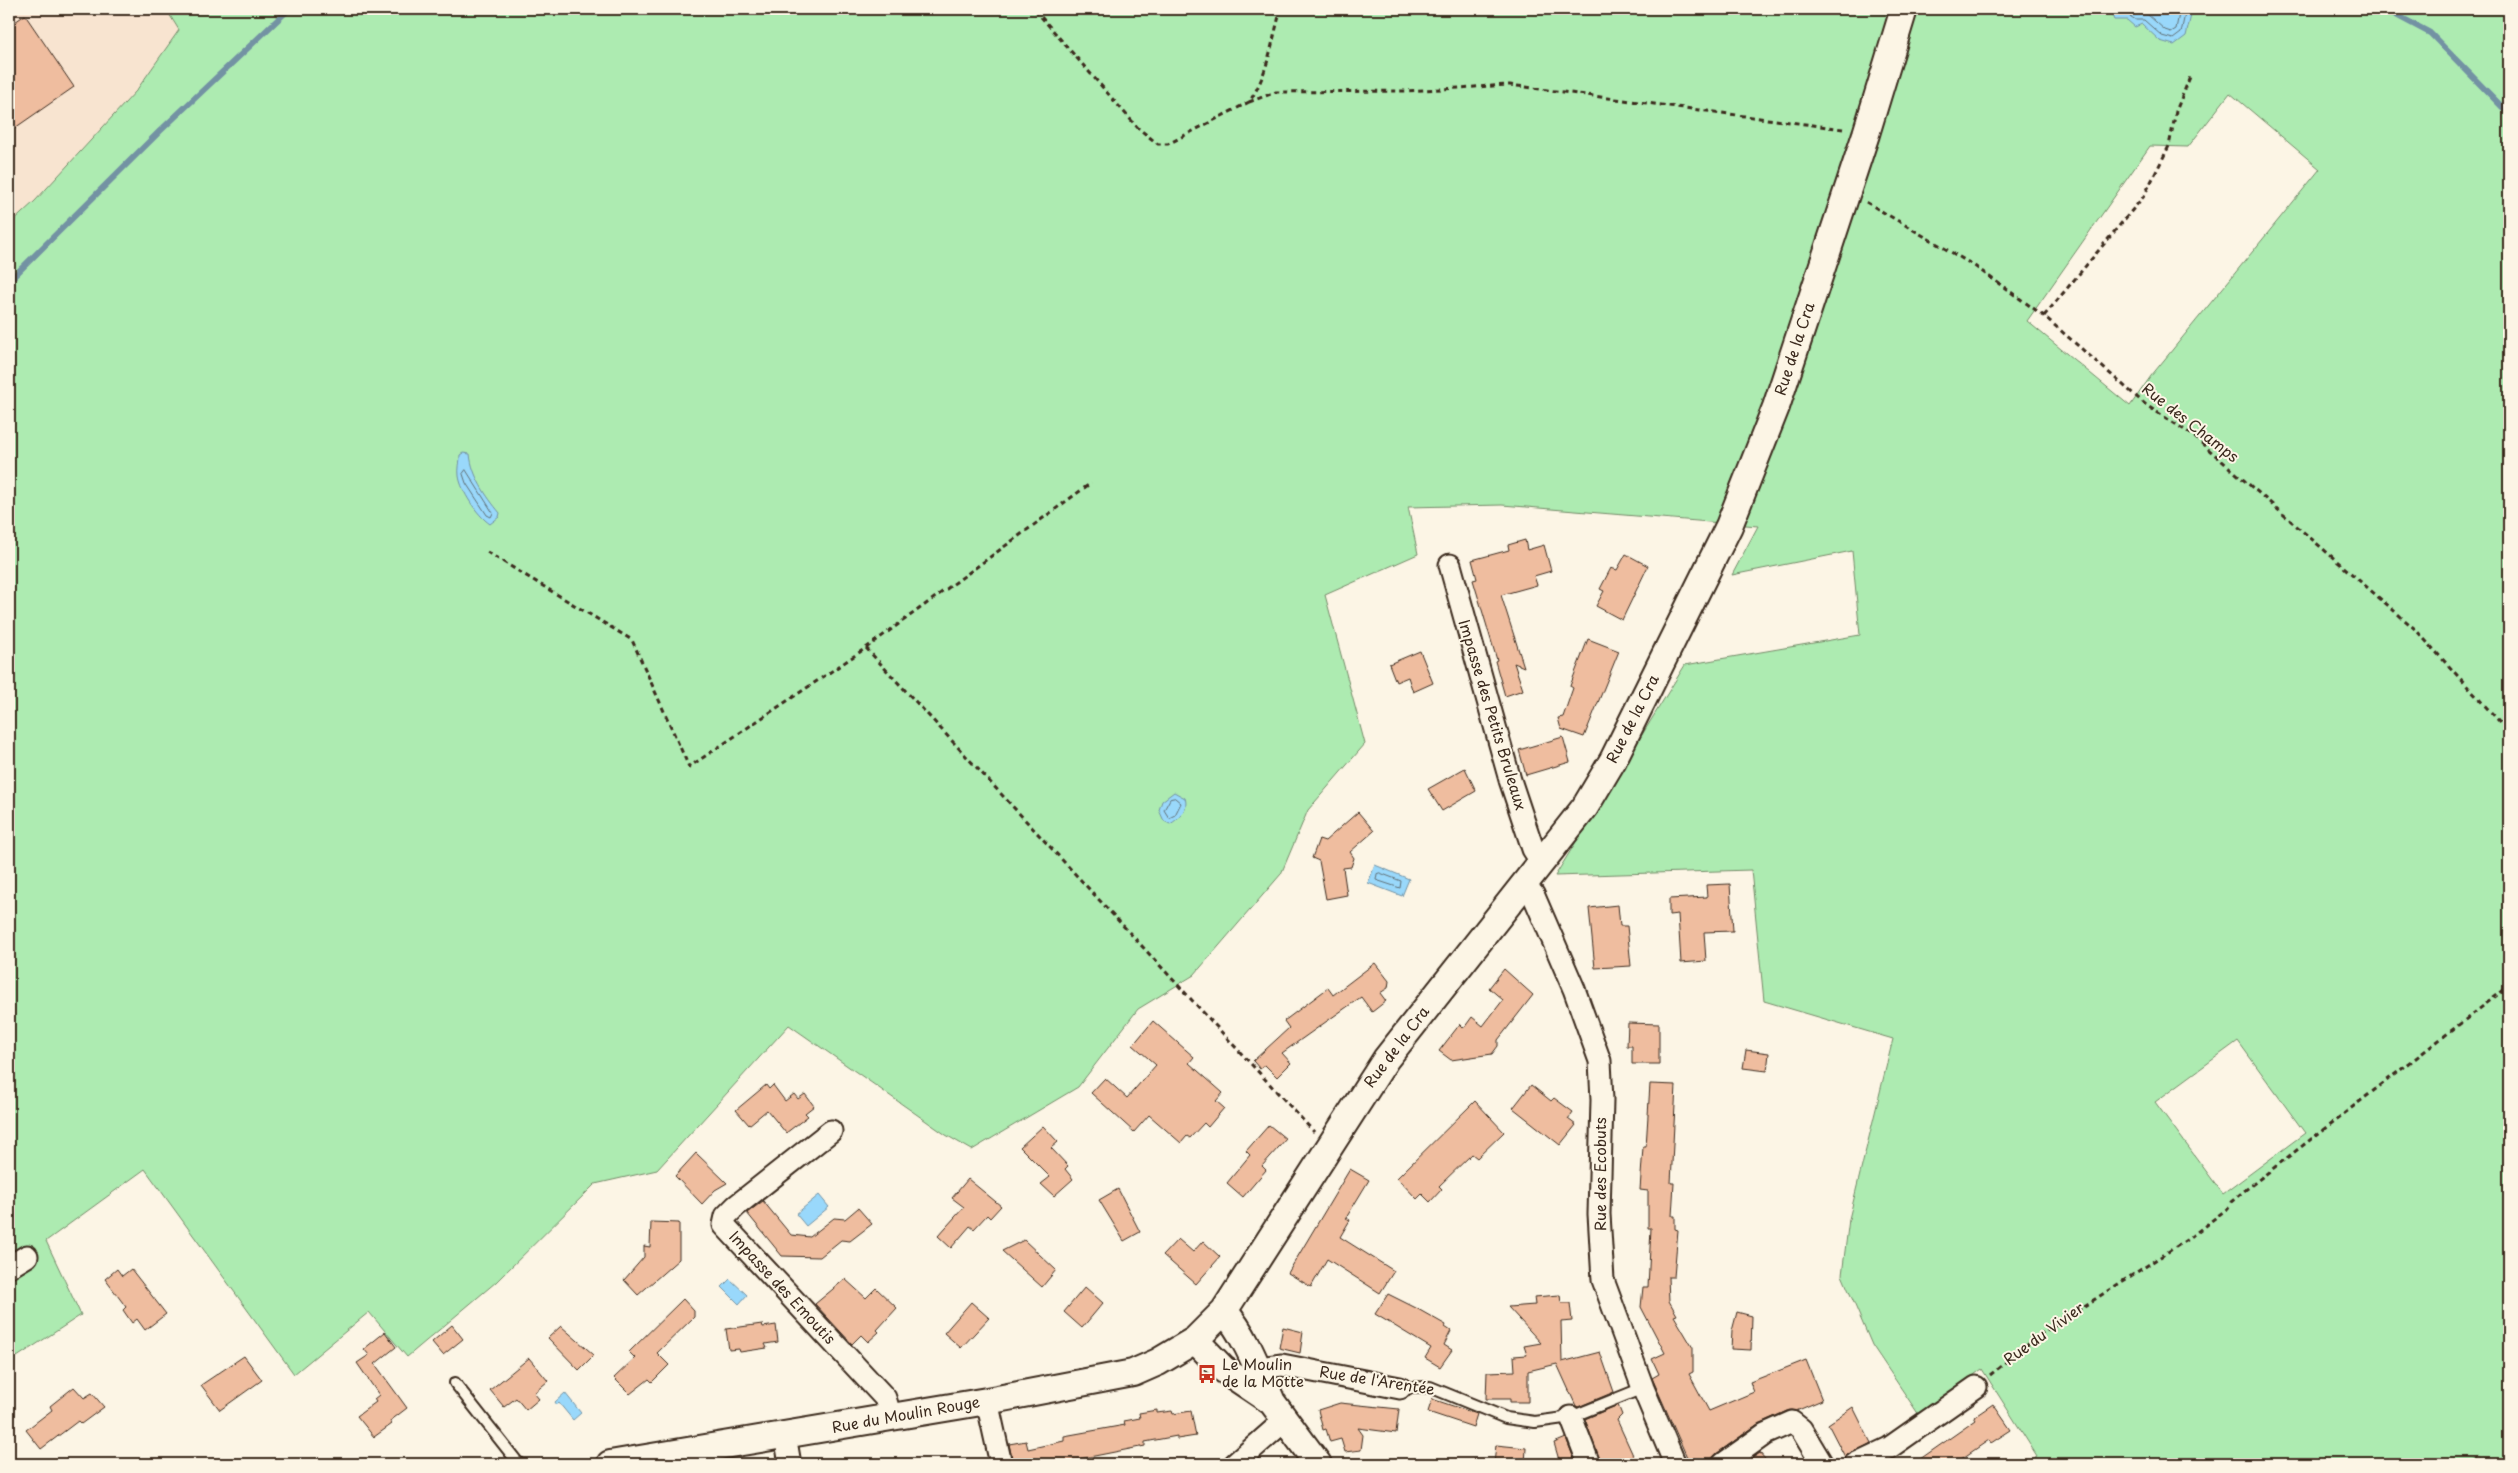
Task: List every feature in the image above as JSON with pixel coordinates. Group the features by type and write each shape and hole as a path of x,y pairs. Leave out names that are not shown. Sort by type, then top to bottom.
{"street":[{"name":"Rue de la Cra","path":"1195,1340 1224,1311 1386,1059 1585,807 1613,760 1730,526 1776,407 1866,134 1904,9"},
{"name":"Impasse des Petits Bruleaux","path":"1450,565 1510,780 1533,849 1542,863"},
{"name":"Rue des Ecobuts","path":"1523,887 1533,894 1574,989 1600,1060 1602,1100 1600,1214 1603,1280 1675,1464"},
{"name":"Impasse des Emoutis","path":"831,1131 736,1206 726,1216 724,1224 885,1398 891,1417"},
{"path":"9,1267 27,1256"},
{"path":"1224,1311 1232,1320 1258,1368 1278,1411 1318,1464"},
{"name":"Rue du Moulin Rouge","path":"610,1464 987,1401 1133,1373 1158,1362 1195,1340"},
{"path":"1195,1340 1223,1369 1278,1411"},
{"name":"Rue de l'Arentée","path":"1258,1368 1282,1365 1400,1388"},
{"path":"1855,1464 1889,1448 1976,1387"},
{"path":"987,1401 1000,1464"},
{"path":"1235,1464 1278,1411"},
{"path":"1571,1417 1589,1464"},
{"path":"1723,1464 1765,1434 1792,1422 1802,1429 1822,1464"},
{"path":"785,1435 790,1464"}],"lane":[{"path":"455,1383 519,1464"},
{"name":"Rue de l'Arentée","path":"1400,1388 1430,1387 1506,1418 1534,1422 1571,1417 1644,1388"}],"path":[{"path":"1249,102 1256,92 1264,72 1281,9"},
{"path":"1035,10 1138,128 1158,144 1168,144 1249,102 1276,92 1404,90 1510,85 1866,134"},
{"path":"2044,316 2144,196 2169,146 2176,111 2190,77"},
{"name":"Rue des Champs","path":"1846,193 1901,221 1965,260 2044,316 2146,405 2191,434 2416,629 2509,732"},
{"path":"487,552 632,640 689,766 866,648 1090,483"},
{"path":"866,648 1328,1147"},
{"name":"Rue du Vivier","path":"1976,1387 2041,1334 2188,1239 2228,1208 2231,1202 2509,986"}],"shaded area":[{"path":"9,9 166,9 179,30 136,91 35,201 9,225"}],"green space":[{"path":"166,9 2509,9 2509,1464 2487,1464 2481,1457 2469,1464 2024,1464 2037,1456 1982,1369 1919,1415 1872,1345 1842,1275 1849,1219 1893,1039 1764,1001 1751,870 1555,876 1685,665 1860,635 1852,551 1732,575 1758,526 1502,505 1408,507 1418,554 1325,595 1365,744 1308,810 1281,874 1194,975 1138,1009 1078,1087 972,1150 946,1135 789,1025 657,1170 595,1184 496,1282 407,1357 369,1312 294,1374 145,1169 46,1241 81,1315 17,1357 9,1343 9,225 35,201 136,91 179,30","holes":["2230,93 2320,169 2151,376 2130,406 2027,321 2150,146 2188,147","2238,1041 2305,1133 2223,1194 2155,1102"]}],"water":[{"path":"2109,9 2190,9 2192,11 2186,36 2174,45 2160,41 2142,24 2135,27 2127,20 2114,20"},
{"path":"463,453 470,454 471,462 481,485 500,513 499,517 490,524 475,509 460,482 460,455"},
{"path":"1174,792 1185,798 1186,806 1180,816 1170,824 1164,821 1159,810 1162,801"},
{"path":"1375,865 1409,879 1402,896 1368,883"},
{"path":"819,1195 829,1207 806,1226 796,1214"},
{"path":"730,1279 747,1295 739,1304 722,1287"},
{"path":"565,1393 581,1413 573,1420 559,1403 557,1405 555,1402"}],"building":[{"path":"25,15 74,87 9,132 9,26"},
{"path":"1525,540 1527,550 1544,545 1551,571 1534,576 1537,585 1501,595 1524,667 1514,663 1523,690 1505,696 1495,661 1497,660 1473,580 1477,579 1472,560 1509,550 1508,545"},
{"path":"1626,554 1648,566 1622,620 1596,606 1604,591 1600,589 1611,568 1617,570"},
{"path":"1588,639 1619,651 1584,737 1561,729 1558,718 1563,717 1573,688 1570,686"},
{"path":"1420,651 1433,683 1413,692 1408,677 1396,682 1389,664"},
{"path":"1563,737 1570,762 1526,775 1519,750"},
{"path":"1465,768 1476,791 1442,811 1428,789"},
{"path":"1358,812 1374,831 1350,852 1354,858 1351,867 1343,868 1347,895 1326,899 1319,861 1312,858 1319,839 1325,841"},
{"path":"1730,884 1733,931 1704,932 1706,961 1681,963 1678,914 1669,915 1669,899 1707,897 1706,885"},
{"path":"1618,905 1620,926 1627,926 1631,966 1595,968 1589,908"},
{"path":"1375,963 1389,981 1388,988 1380,993 1386,1001 1372,1012 1361,997 1282,1053 1291,1063 1277,1077 1265,1065 1260,1069 1253,1061 1289,1028 1284,1021 1328,988 1333,995"},
{"path":"1504,969 1533,995 1498,1040 1498,1046 1492,1054 1451,1060 1439,1051 1460,1024 1464,1028 1472,1017 1483,1026 1503,1000 1489,988"},
{"path":"1153,1021 1194,1057 1189,1063 1223,1093 1216,1101 1224,1108 1208,1127 1204,1123 1190,1138 1187,1136 1181,1143 1149,1115 1134,1132 1091,1093 1105,1078 1127,1098 1156,1065 1133,1045"},
{"path":"1628,1023 1659,1024 1659,1064 1632,1064 1632,1046 1627,1046"},
{"path":"1746,1050 1769,1053 1767,1071 1743,1068"},
{"path":"1650,1084 1676,1085 1671,1183 1674,1183 1672,1216 1675,1216 1675,1229 1678,1230 1674,1277 1668,1277 1669,1301 1677,1315 1674,1316 1693,1348 1693,1372 1689,1374 1709,1411 1754,1392 1750,1382 1806,1360 1822,1400 1796,1411 1787,1411 1758,1424 1716,1454 1711,1464 1690,1464 1652,1378 1659,1374 1652,1359 1665,1353 1641,1307 1643,1287 1648,1287 1651,1228 1648,1228 1648,1191 1640,1190 1643,1147 1646,1147"},
{"path":"766,1085 769,1089 773,1085 785,1101 794,1094 798,1099 805,1094 814,1106 805,1113 808,1116 786,1133 767,1110 749,1125 736,1110"},
{"path":"1531,1085 1551,1101 1554,1098 1573,1112 1568,1119 1576,1125 1560,1145 1513,1108"},
{"path":"1475,1101 1504,1132 1477,1158 1472,1154 1439,1186 1442,1189 1430,1202 1422,1194 1417,1199 1397,1178"},
{"path":"1269,1125 1286,1139 1262,1166 1266,1170 1243,1197 1227,1183 1250,1155 1246,1151"},
{"path":"1043,1126 1058,1142 1051,1148 1068,1166 1065,1169 1073,1179 1054,1196 1041,1184 1050,1177 1020,1147"},
{"path":"696,1153 727,1183 715,1190 702,1204 675,1176"},
{"path":"1350,1169 1369,1180 1346,1218 1350,1220 1340,1237 1394,1271 1380,1293 1327,1259 1311,1287 1288,1273"},
{"path":"968,1179 1001,1206 990,1218 987,1215 974,1229 970,1226 951,1248 938,1236 964,1207 952,1198"},
{"path":"1118,1189 1140,1232 1124,1241 1099,1200"},
{"path":"763,1201 791,1235 810,1237 834,1218 845,1219 858,1208 872,1224 850,1241 841,1240 820,1257 782,1256 747,1213"},
{"path":"651,1222 679,1223 679,1259 638,1295 624,1280 644,1257 644,1246 650,1247"},
{"path":"1178,1239 1193,1252 1203,1241 1220,1257 1196,1284 1163,1255"},
{"path":"1024,1240 1056,1270 1042,1287 1002,1251"},
{"path":"117,1269 122,1276 131,1269 166,1314 145,1330 137,1319 132,1323 123,1310 126,1307 105,1279"},
{"path":"845,1279 866,1298 876,1288 897,1308 877,1330 879,1332 868,1342 861,1335 852,1344 815,1304"},
{"path":"1085,1287 1103,1303 1082,1328 1064,1312"},
{"path":"1388,1294 1446,1325 1445,1327 1451,1331 1444,1345 1452,1350 1440,1367 1425,1358 1431,1348 1375,1314"},
{"path":"1560,1295 1561,1303 1570,1303 1572,1321 1561,1322 1562,1362 1600,1352 1614,1392 1578,1407 1557,1364 1528,1371 1528,1402 1510,1402 1510,1399 1486,1399 1487,1372 1515,1371 1514,1356 1527,1355 1524,1346 1541,1343 1508,1307 1535,1305 1534,1297"},
{"path":"683,1299 694,1311 694,1317 657,1353 669,1365 652,1382 649,1379 630,1394 614,1378 635,1358 629,1352"},
{"path":"971,1302 989,1318 961,1348 944,1333"},
{"path":"1737,1312 1752,1316 1751,1350 1731,1349 1732,1331"},
{"path":"762,1324 763,1327 776,1325 778,1342 765,1344 767,1348 740,1352 739,1349 729,1350 726,1329"},
{"path":"452,1325 463,1339 443,1355 432,1342"},
{"path":"561,1326 594,1355 579,1370 548,1338"},
{"path":"1283,1327 1303,1332 1300,1353 1279,1348"},
{"path":"385,1332 396,1347 375,1364 407,1408 390,1421 392,1424 374,1437 357,1416 376,1402 374,1399 379,1395 357,1363 369,1355 364,1349"},
{"path":"244,1356 262,1380 220,1410 201,1385"},
{"path":"529,1358 548,1381 534,1393 539,1399 526,1410 516,1398 504,1407 490,1390"},
{"path":"74,1387 84,1398 92,1393 104,1407 81,1424 78,1421 41,1449 26,1430 52,1410 50,1406"},
{"path":"1432,1399 1477,1414 1473,1427 1428,1412"},
{"path":"1340,1403 1399,1409 1396,1433 1358,1428 1363,1435 1361,1450 1345,1452 1341,1439 1330,1442 1326,1429 1323,1430 1318,1410"},
{"path":"1993,1404 2011,1430 1991,1443 1989,1440 1954,1464 1913,1464 1976,1420 1974,1417"},
{"path":"1618,1405 1622,1415 1617,1420 1637,1464 1601,1464 1585,1419"},
{"path":"1853,1407 1871,1443 1845,1457 1828,1424"},
{"path":"1157,1410 1157,1413 1172,1411 1173,1414 1191,1411 1196,1436 1177,1439 1177,1436 1145,1442 1145,1446 1054,1464 1053,1459 1031,1464 1013,1464 1009,1444 1026,1441 1028,1449 1064,1441 1064,1436 1125,1425 1124,1421 1140,1418 1139,1413"},
{"path":"1566,1438 1576,1464 1562,1464 1559,1460 1554,1443"},
{"path":"1496,1445 1526,1448 1525,1464 1494,1464"},
{"path":"1760,1453 1769,1464 1744,1464"}],"waterway":[{"path":"9,281 160,131 289,9"},
{"path":"2385,9 2430,33 2509,114"}],"place":[{"name":"Le Moulin de la Motte","path":"1207,1374"}]}
